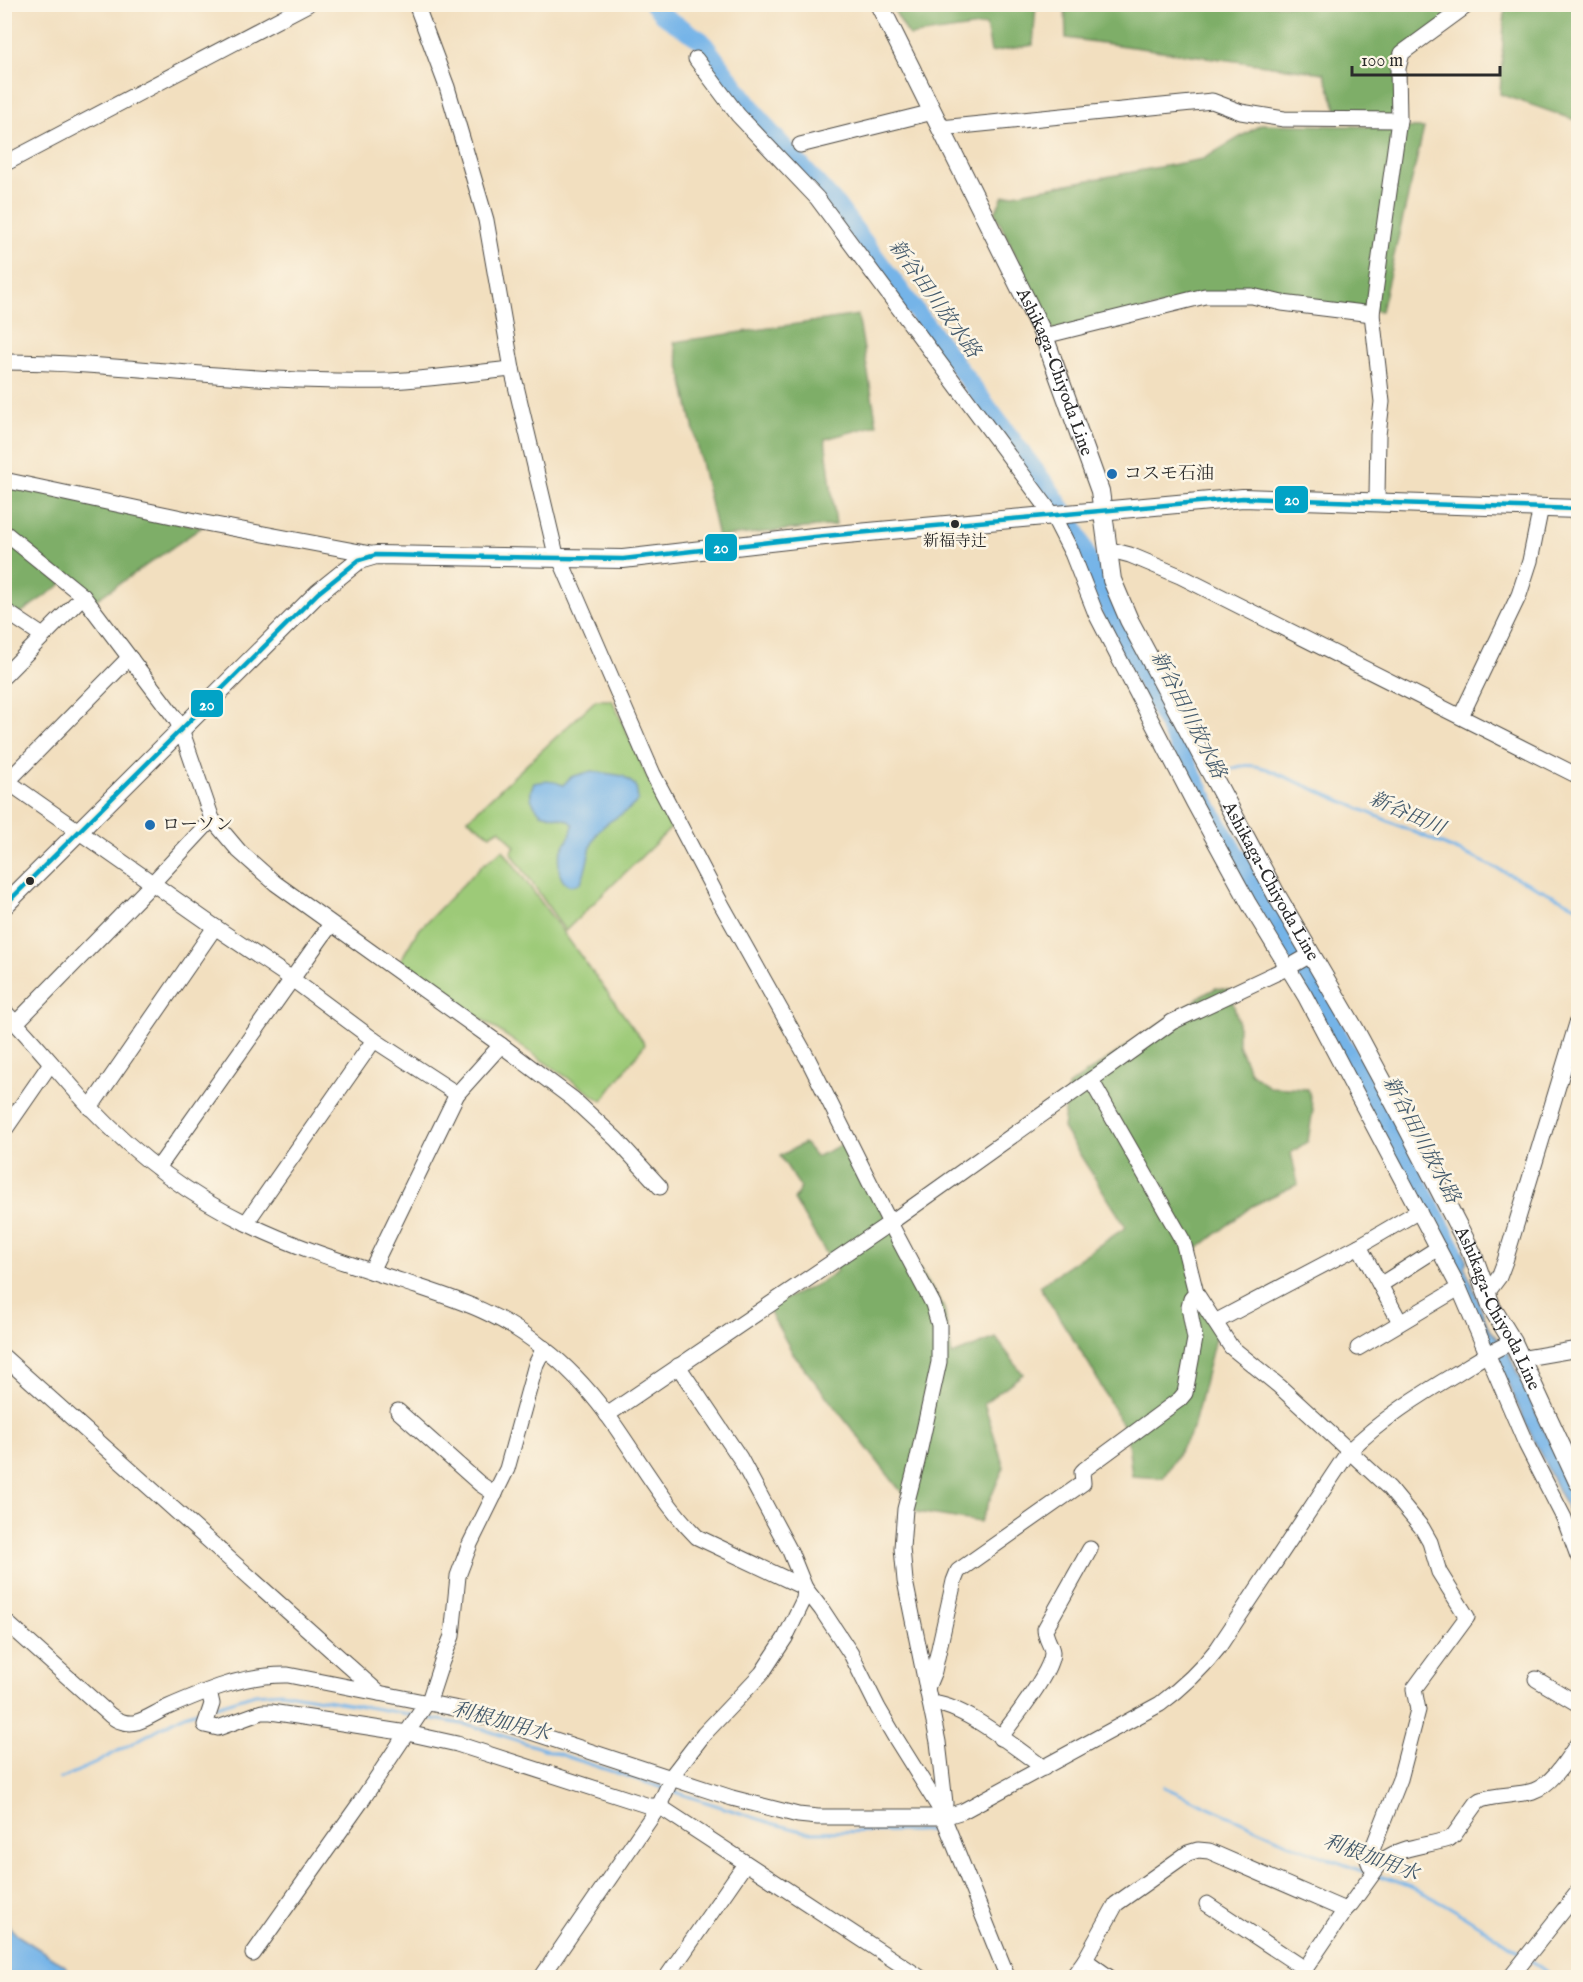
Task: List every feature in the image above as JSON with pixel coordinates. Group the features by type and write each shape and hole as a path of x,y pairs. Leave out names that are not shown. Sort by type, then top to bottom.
{"main road":[{"name":"Ashikaga-Chiyoda Line","path":"879,4 1044,336 1100,491 1112,580 1129,620 1309,956 1398,1109 1473,1255 1492,1308 1520,1359 1578,1482"},
{"path":"8,895 79,832 318,593 359,560 376,555 592,560 652,557 814,537 1243,498 1578,509"}],"street":[{"path":"4,164 308,4"},
{"path":"416,4 447,87 484,213 512,369 558,559 653,774 719,900 808,1059 933,1304 939,1326 939,1362 905,1509 902,1548 905,1581 938,1742 945,1803 944,1817"},
{"path":"1375,503 1382,402 1372,314 1399,120 1398,68 1402,53 1469,4"},
{"path":"696,58 738,115 817,198 1060,514 1072,553 1096,614 1249,904 1311,1006 1459,1288 1490,1352 1526,1444 1564,1518 1578,1556"},
{"path":"800,145 937,120 1212,101 1241,112 1284,118 1399,120"},
{"path":"1044,336 1205,296 1252,296 1282,303 1372,314"},
{"path":"4,362 135,368 246,378 356,381 399,380 512,369"},
{"path":"4,480 205,524 376,555"},
{"path":"1461,716 1519,595 1530,561 1541,507"},
{"path":"4,532 83,596 131,659 182,729 212,819 239,851 275,883 573,1099 616,1139 660,1187"},
{"path":"1107,549 1130,555 1180,576 1578,776"},
{"path":"4,675 83,596"},
{"path":"4,610 43,636"},
{"path":"131,659 125,662 6,780 214,927 292,979 374,1040 457,1094"},
{"path":"16,1023 212,819"},
{"path":"158,1168 331,924"},
{"path":"90,1107 214,927"},
{"path":"607,1415 890,1223 1172,1022 1309,956"},
{"path":"4,1011 121,1138 189,1189 246,1223 310,1251 482,1309 511,1325 544,1348 579,1382 607,1415 654,1484 684,1524 697,1537 806,1588"},
{"path":"1487,1293 1499,1277 1505,1261 1578,1020"},
{"path":"246,1223 374,1040"},
{"path":"371,1271 457,1094 501,1045"},
{"path":"4,1131 51,1063"},
{"path":"1091,1080 1183,1241 1196,1293 1232,1347 1389,1488 1413,1515 1430,1542 1439,1572 1467,1617 1414,1689 1418,1710 1398,1787 1368,1860 1370,1865 1376,1868"},
{"path":"1215,1322 1359,1246 1419,1211"},
{"path":"1359,1246 1400,1322"},
{"path":"1380,1285 1438,1248"},
{"path":"1358,1348 1459,1288"},
{"path":"928,1696 958,1571 1083,1483 1082,1472 1085,1468 1180,1399 1185,1393 1195,1339 1189,1307 1196,1293"},
{"path":"4,1620 111,1715 125,1722 136,1722 228,1683 271,1675 288,1675 472,1713 665,1791 732,1798 798,1815 818,1817 944,1817 963,1811 1160,1704 1177,1691 1201,1670 1218,1648 1349,1451 1370,1431 1403,1406 1490,1352 1510,1343"},
{"path":"253,1954 360,1803 430,1698 452,1636 458,1576 470,1544 507,1470 536,1364 544,1348"},
{"path":"1520,1359 1578,1349"},
{"path":"4,1357 379,1693"},
{"path":"678,1366 740,1458 790,1551 806,1588 840,1635 878,1708 944,1817 1008,1977"},
{"path":"398,1411 480,1484 495,1494"},
{"path":"1000,1738 1049,1668 1052,1651 1045,1629 1090,1549"},
{"path":"541,1977 704,1734 762,1673 785,1638 804,1599 806,1588"},
{"path":"1536,1679 1578,1704"},
{"path":"209,1691 212,1704 205,1725 213,1728 262,1712 271,1712 407,1733 457,1744 649,1806 665,1791"},
{"path":"928,1696 963,1713 1044,1767"},
{"path":"1207,1904 1302,1973 1382,1860 1395,1853 1449,1839 1481,1800 1525,1793 1541,1787 1576,1752"},
{"path":"665,1791 745,1864 921,1977"},
{"path":"1072,1977 1085,1960 1116,1904 1188,1853 1198,1850 1209,1851 1345,1910"},
{"path":"666,1977 745,1864"},
{"path":"1510,1977 1578,1892"},
{"path":"1085,1960 1110,1977"}],"green space":[{"path":"891,5 1036,5 1033,45 991,52 986,25 909,36"},
{"path":"1065,5 1471,5 1402,53 1399,120 1340,119 1324,73 1066,38"},
{"path":"1505,5 1578,5 1578,121 1500,94"},
{"path":"1262,124 1424,128 1381,311 1261,298 1196,298 1056,332 1050,326 995,213 1003,196 1203,159"},
{"path":"858,315 877,425 825,439 836,525 718,537 674,342"},
{"path":"4,483 202,527 94,601 5,527"},
{"path":"4,533 62,584 19,614 5,605"},
{"path":"596,700 612,700 671,828 565,931 511,852 515,847 500,829 490,835 468,819"},
{"path":"503,850 645,1044 602,1101 399,963 417,932 481,866"},
{"path":"1216,988 1229,990 1238,1020 1238,1045 1250,1072 1269,1087 1308,1089 1313,1109 1308,1141 1291,1153 1298,1184 1252,1206 1191,1254 1218,1326 1193,1429 1163,1478 1132,1476 1127,1434 1089,1364 1039,1286 1126,1227 1063,1128 1068,1086"},
{"path":"847,1142 882,1210 944,1308 952,1355 996,1338 1023,1374 984,1403 1004,1467 980,1522 917,1512 794,1355 767,1307 818,1284 837,1271 794,1200 801,1188 780,1156 804,1143 816,1157"}],"water":[{"path":"592,771 623,776 636,786 638,800 597,833 591,845 580,883 569,885 562,878 559,862 573,824 568,820 541,813 533,803 531,791 534,783 549,781 563,785 571,777"},
{"path":"1450,1225 1467,1259 1465,1267 1488,1327 1507,1351 1578,1502 1578,1537 1573,1521 1487,1336 1435,1231"},
{"path":"4,1921 17,1935 64,1965 74,1977 5,1977"}],"waterway":[{"name":"新谷田川放水路","path":"653,4 664,16 701,40 767,128 836,204 1050,490 1075,528 1112,617 1215,818 1295,954 1453,1248"},
{"name":"新谷田川","path":"1221,773 1244,766 1267,769 1477,859 1578,907"},
{"name":"利根加用水","path":"216,1706 255,1694 281,1692 413,1715"},
{"name":"利根加用水","path":"60,1779 96,1763 184,1715 204,1709"},
{"name":"利根加用水","path":"422,1717 473,1726 663,1788"},
{"name":"利根加用水","path":"1164,1787 1298,1847 1367,1873"},
{"name":"利根加用水","path":"672,1791 806,1832 942,1830"},
{"name":"利根加用水","path":"1376,1875 1434,1898 1523,1955"},
{"name":"利根加用水","path":"1530,1960 1555,1978"}],"transit line":[{"name":"20","path":"4,906 318,593 359,560 376,555 623,559 814,537 1243,498 1578,509"}],"place":[{"name":"コスモ石油","path":"1112,474"},
{"name":"新福寺辻","path":"955,524"},
{"name":"ローソン","path":"150,825"}]}
